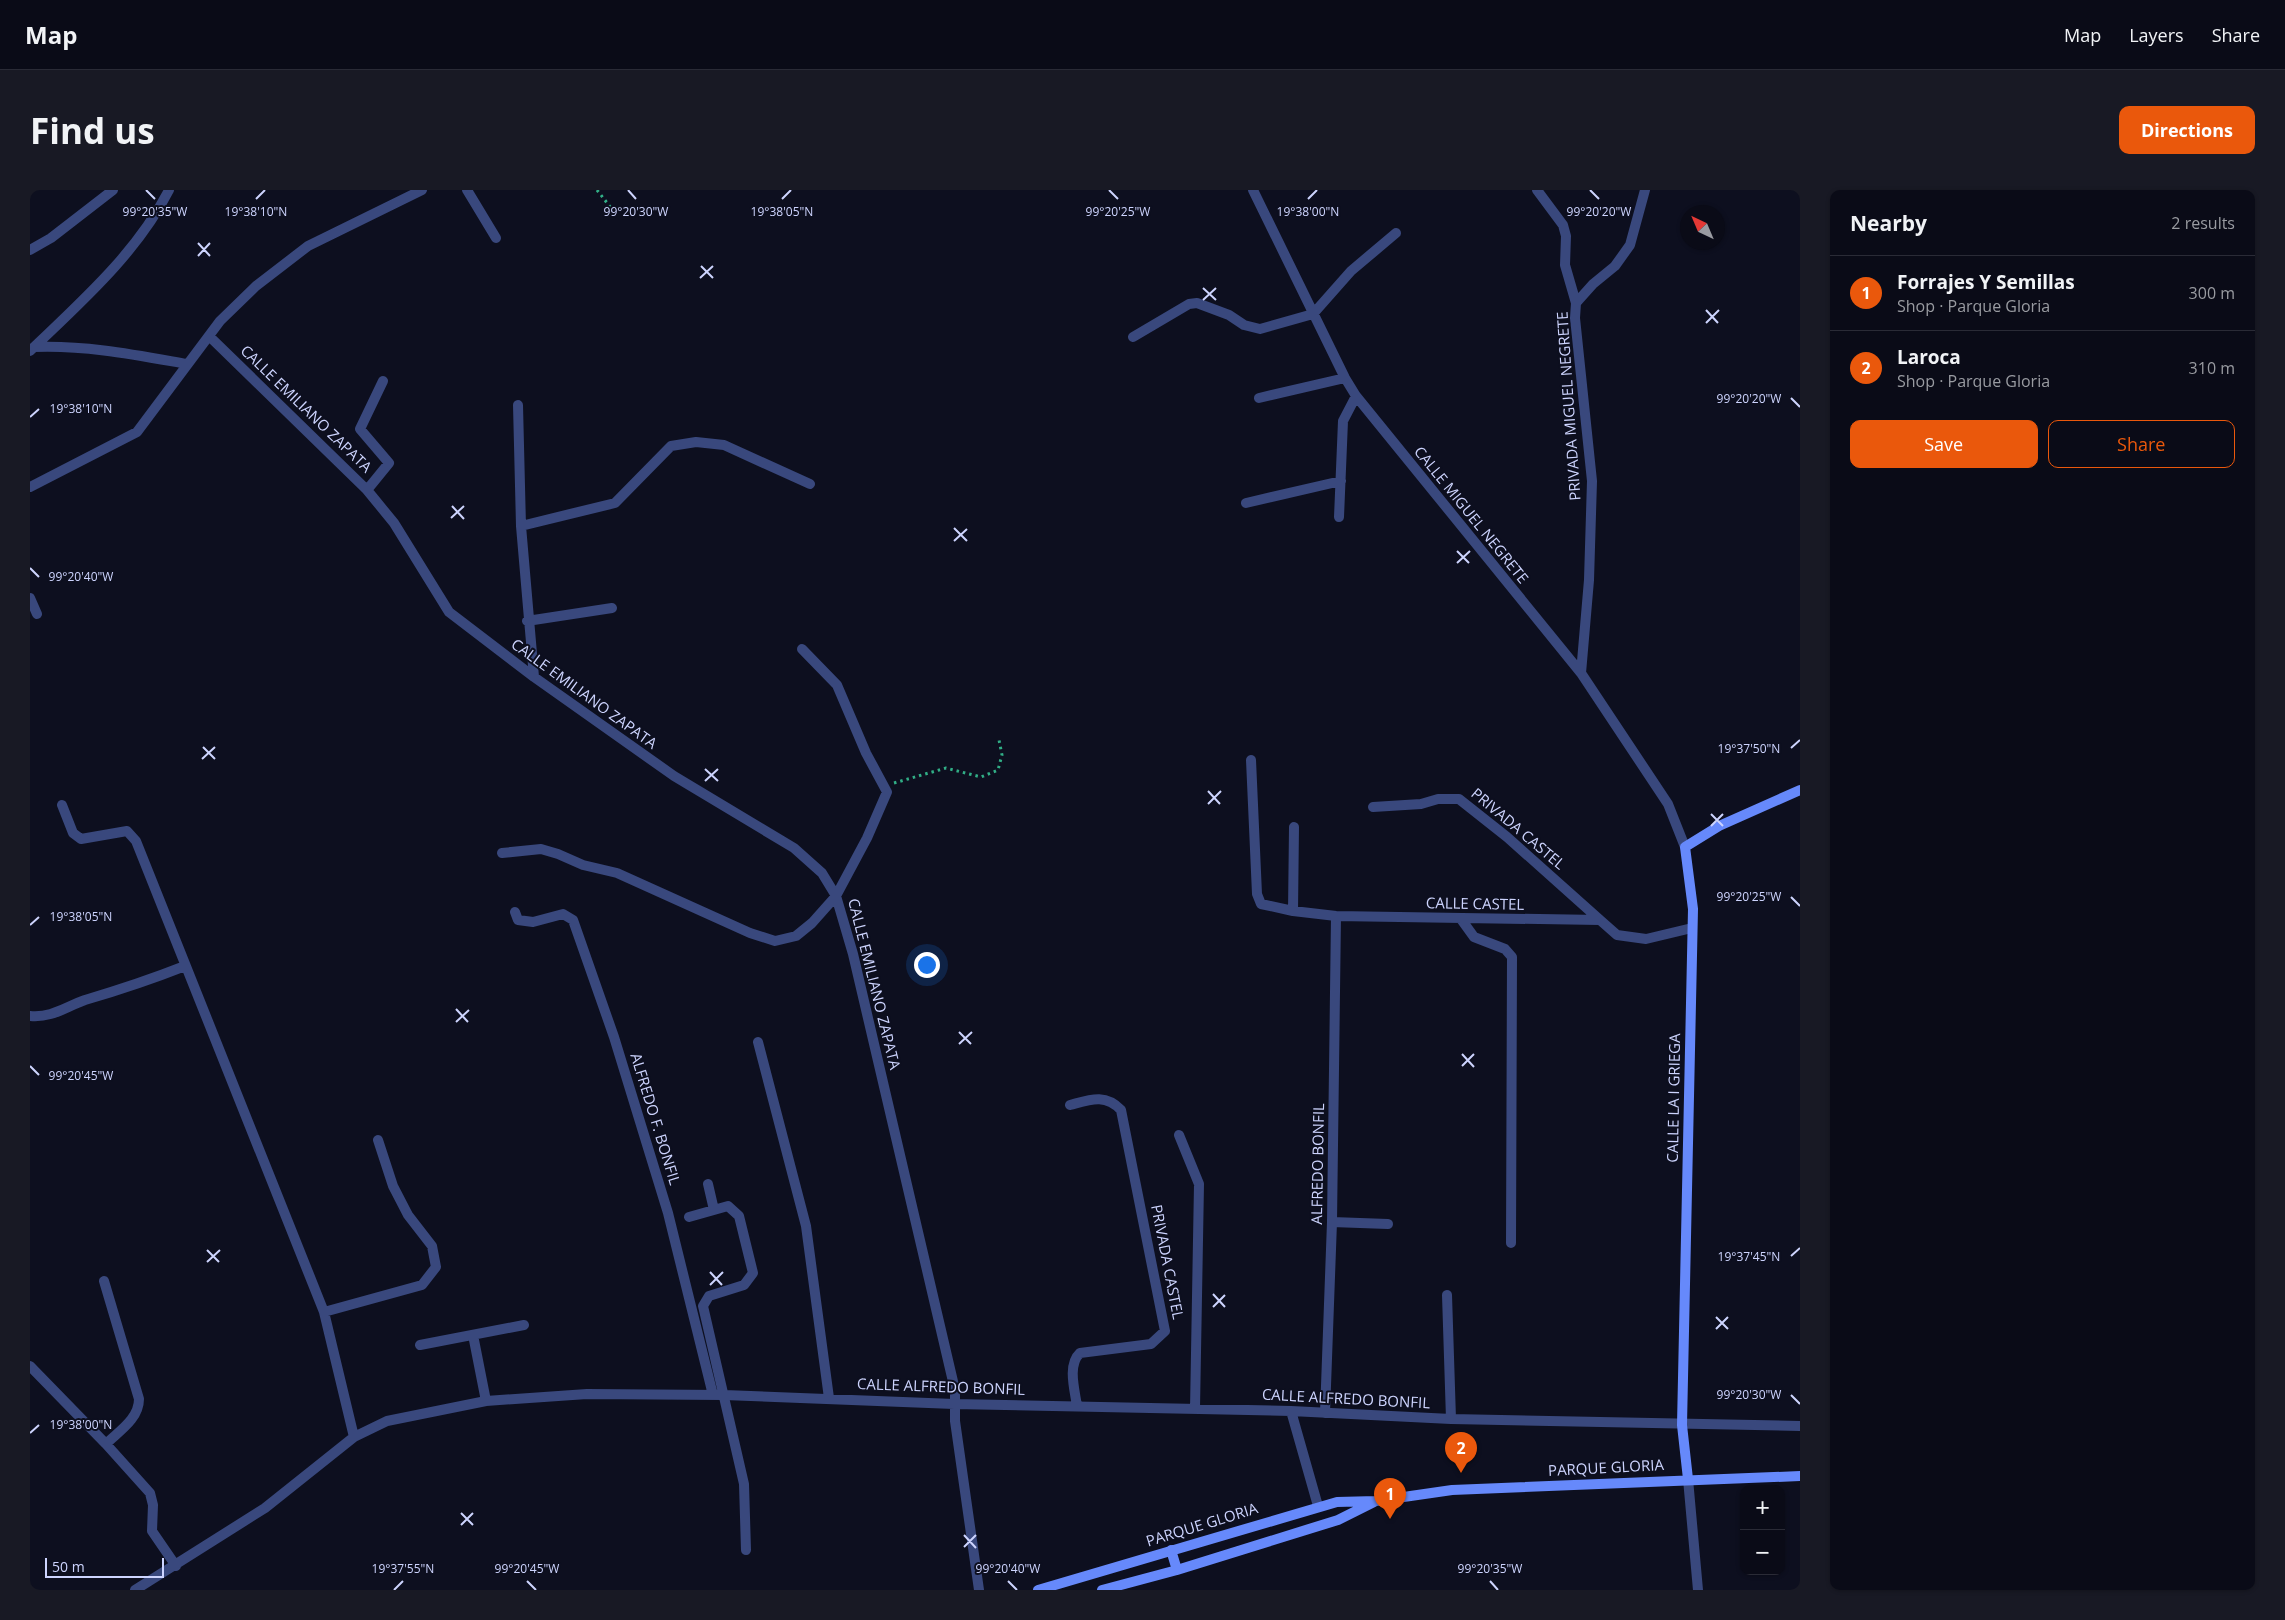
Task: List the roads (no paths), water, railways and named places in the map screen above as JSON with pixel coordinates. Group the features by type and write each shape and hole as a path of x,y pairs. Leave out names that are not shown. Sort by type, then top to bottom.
{"main road":[{"path":"1685,847 1719,826 1800,790"},
{"name":"CALLE LA I GRIEGA","path":"1685,847 1693,908 1682,1425 1688,1479"},
{"name":"PARQUE GLORIA","path":"1038,1590 1318,1506 1337,1502 1376,1501 1452,1490 1688,1479 1800,1476"},
{"name":"PARQUE GLORIA","path":"1102,1590 1177,1570 1338,1520 1376,1501"},
{"path":"1171,1550 1177,1570"}],"street":[{"path":"30,250 51,238 113,190"},
{"path":"32,349 116,266 154,219 169,190"},
{"path":"30,487 137,432 220,321 256,286 308,246 422,190"},
{"path":"467,190 496,238"},
{"name":"CALLE MIGUEL NEGRETE","path":"1253,190 1313,314 1356,396 1581,673 1668,804 1685,847"},
{"path":"1537,190 1563,225 1566,236 1565,265 1576,303"},
{"name":"PRIVADA MIGUEL NEGRETE","path":"1581,673 1589,580 1592,481 1575,318 1576,303 1593,284 1615,266 1630,245 1645,190"},
{"path":"1133,337 1183,307 1198,303 1228,315 1244,325 1260,329 1313,314 1351,271 1396,233"},
{"name":"CALLE EMILIANO ZAPATA","path":"209,336 367,490 394,523 449,612 534,677 674,776 794,848 822,872 836,896 853,954 955,1390 954,1404 979,1590"},
{"path":"32,349 60,346 112,350 188,364"},
{"path":"1259,398 1345,378"},
{"path":"367,490 390,463 360,430 382,381"},
{"path":"1339,517 1343,421 1356,396"},
{"path":"518,405 521,526 527,621 534,677"},
{"path":"521,526 616,503 671,446 696,442 724,445 810,484"},
{"path":"1246,503 1341,481"},
{"path":"30,598 37,614"},
{"path":"527,621 612,608"},
{"path":"502,852 541,849 584,865 617,873 750,933 775,941 796,936 812,923 836,896 867,838 887,792 866,753 837,684 802,649"},
{"name":"CALLE CASTEL","path":"1251,760 1257,894 1260,904 1293,911 1336,916 1600,920"},
{"name":"PRIVADA CASTEL","path":"1373,807 1421,804 1438,799 1458,799 1507,836 1600,920"},
{"path":"62,805 73,833 82,840 127,831 136,841 324,1312 354,1437"},
{"path":"1293,911 1294,827"},
{"name":"ALFREDO F. BONFIL","path":"515,912 518,920 533,922 563,914 573,920 614,1037 665,1204 713,1395"},
{"name":"ALFREDO BONFIL","path":"1325,1413 1332,1222 1336,916"},
{"path":"1461,919 1474,937 1505,948 1512,957 1511,1244"},
{"path":"1600,920 1616,935 1646,939 1692,928"},
{"path":"30,1016 44,1017 83,1001 121,990 185,966"},
{"path":"758,1042 806,1226 829,1398"},
{"name":"PRIVADA CASTEL","path":"1070,1105 1100,1098 1114,1102 1121,1110 1165,1331 1151,1344 1080,1353 1076,1357 1073,1373 1077,1406"},
{"name":"PRIVADA CASTEL","path":"1179,1135 1199,1184 1195,1409"},
{"path":"324,1312 422,1284 436,1267 432,1246 408,1215 393,1186 378,1140"},
{"path":"708,1184 714,1210"},
{"path":"689,1217 728,1206 739,1216 753,1273 744,1285 709,1296 703,1306 744,1484 746,1550"},
{"path":"1332,1222 1388,1224"},
{"path":"104,1281 139,1399 139,1408 134,1417 106,1444"},
{"path":"1447,1295 1451,1419"},
{"path":"420,1345 524,1326"},
{"path":"473,1335 486,1401"},
{"path":"30,1366 106,1444 150,1493 153,1505 152,1531 176,1566"},
{"name":"CALLE ALFREDO BONFIL","path":"136,1590 266,1508 354,1437 387,1421 486,1401 587,1394 724,1395 954,1404 1291,1411 1451,1419 1800,1426"},
{"path":"1291,1411 1318,1506"},
{"path":"1688,1479 1698,1590"}],"place":[{"name":"Laroca","path":"1461,1473"},
{"name":"Forrajes Y Semillas","path":"1390,1519"}]}
